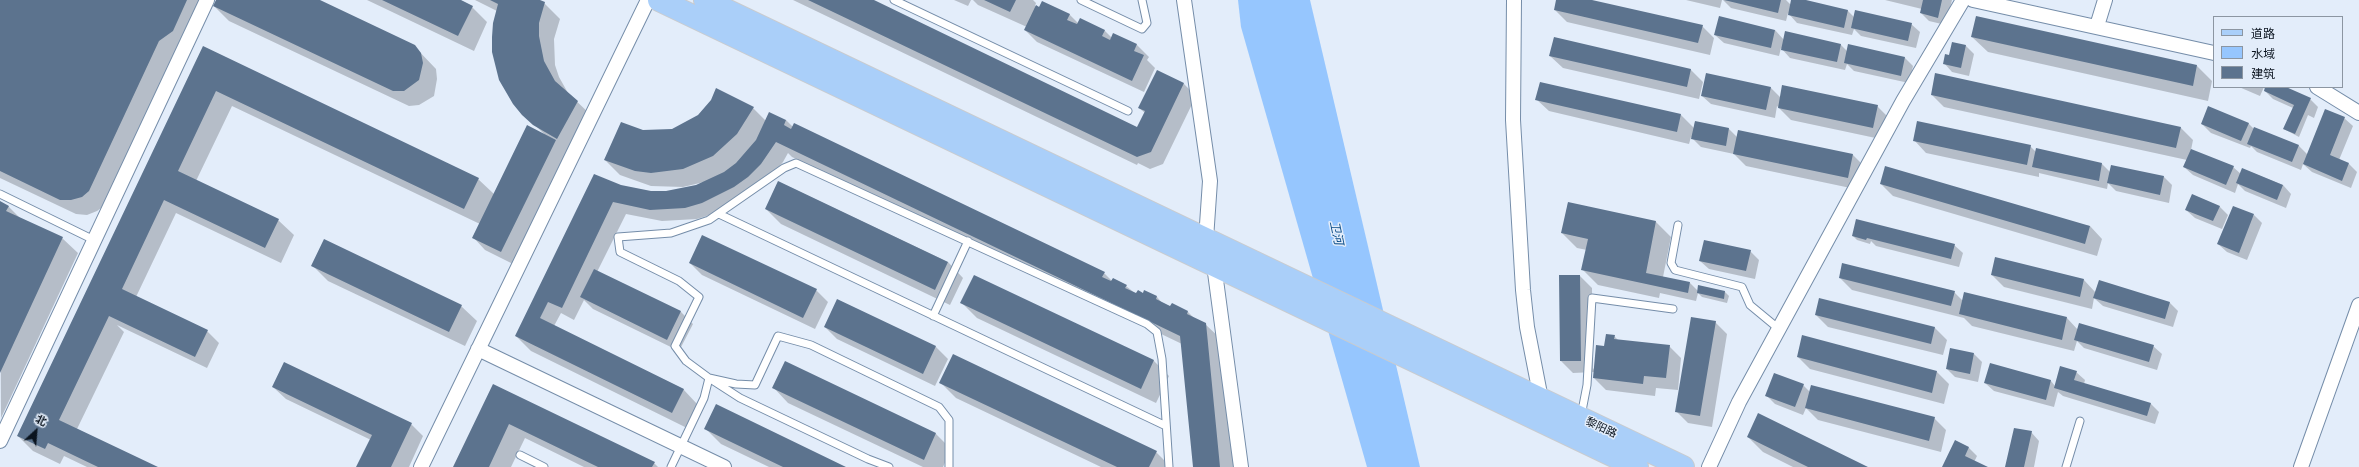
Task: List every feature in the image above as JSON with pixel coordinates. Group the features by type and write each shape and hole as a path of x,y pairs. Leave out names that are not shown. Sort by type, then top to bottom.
{"main road":[{"path":"659,0 1516,398"},
{"path":"705,0 1206,239 1223,262"},
{"name":"黎阳路","path":"1516,398 1541,399 1683,467"},
{"name":"黎阳路","path":"1516,398 1637,467"}],"street":[{"path":"0,441 207,0"},
{"path":"421,467 648,0"},
{"path":"1184,0 1210,181 1206,239"},
{"path":"1514,0 1513,120 1524,290 1527,327 1541,399"},
{"path":"1709,467 1739,402 1903,101 1963,0"},
{"path":"1973,0 2097,26 2213,53"},
{"path":"2097,26 2105,0"},
{"path":"2319,88 2359,114"},
{"path":"1223,262 1241,467"},
{"path":"2301,467 2359,305"},
{"path":"478,349 724,467"}],"lane":[{"path":"894,0 1128,111"},
{"path":"1082,0 1142,29 1147,23 1142,0"},
{"path":"889,467 868,459 740,398 686,362 675,346 699,297 679,282 620,252 618,237 670,233 709,220 784,168 796,163 1147,324 1157,332 1162,360 1169,467"},
{"path":"0,194 94,240"},
{"path":"718,214 1166,426"},
{"path":"1678,225 1671,263 1675,270 1742,287 1750,305 1779,329"},
{"path":"933,316 968,241"},
{"path":"1581,418 1587,385 1592,298 1673,309"},
{"path":"709,378 736,384 755,385 778,336 811,345 939,407 948,420 949,467"},
{"path":"671,467 704,398 709,378"},
{"path":"2066,467 2080,420"},
{"path":"520,455 544,467"}],"water":[{"name":"卫河","path":"1238,0 1310,0 1420,467 1367,467 1241,27"}],"building":[{"path":"0,0 187,0 173,31 159,41 89,191 82,197 71,200 60,200 0,171"},
{"path":"216,0 320,0 415,45 421,53 423,63 419,80 404,91 393,91 213,6"},
{"path":"382,0 461,0 473,6 458,36"},
{"path":"490,0 540,0 545,2 539,23 539,36 544,61 555,81 578,101 557,139 533,125 522,115 513,104 499,80 492,52 493,23 498,4"},
{"path":"808,0 874,0 1137,127 1145,111 1138,108 1157,70 1184,83 1151,152 1137,157"},
{"path":"984,0 1016,0 1010,12"},
{"path":"1556,0 1592,0 1703,25 1698,43 1554,10"},
{"path":"1724,0 1781,0 1778,13"},
{"path":"1791,0 1806,0 1848,10 1844,28 1788,15"},
{"path":"1923,0 1942,0 1938,18 1920,13"},
{"path":"1042,1 1070,14 1067,20 1077,24 1080,18 1105,30 1102,36 1110,40 1113,33 1137,44 1134,51 1144,55 1132,81 1024,30 1036,5 1039,7"},
{"path":"1855,10 1912,23 1908,41 1851,28"},
{"path":"1719,16 1775,30 1771,48 1714,35"},
{"path":"1976,16 2197,65 2193,86 1971,37"},
{"path":"1785,31 1841,44 1837,62 1781,50"},
{"path":"1554,37 1691,69 1687,87 1549,56"},
{"path":"1952,42 1966,45 1961,68 1943,64 1945,54 1949,55"},
{"path":"1848,44 1905,57 1901,76 1844,63"},
{"path":"203,46 479,178 464,209 216,91 178,171 279,219 265,248 164,200 122,289 208,330 195,357 109,316 59,420 158,467 98,467 48,443 45,449 17,436"},
{"path":"1706,73 1771,87 1766,110 1701,96"},
{"path":"1935,73 2181,127 2176,148 1931,95"},
{"path":"1540,82 1681,114 1677,132 1535,100"},
{"path":"1782,85 1878,105 1873,128 1778,108"},
{"path":"716,88 754,107 737,134 713,156 683,169 651,173 635,171 604,160 621,122 643,130 672,129 698,115 711,100"},
{"path":"2265,88 2288,88 2311,98 2295,134 2283,129 2294,105 2264,91"},
{"path":"2208,106 2249,123 2241,141 2201,124"},
{"path":"2325,109 2345,117 2330,155 2349,163 2342,181 2303,164"},
{"path":"769,112 786,120 784,125 791,129 794,123 1105,272 1102,277 1111,281 1113,278 1127,285 1125,288 1136,293 1138,290 1143,293 1144,290 1157,296 1156,299 1170,306 1172,303 1188,311 1187,314 1206,323 1220,467 1193,467 1180,336 776,142 761,164 748,177 734,187 702,203 685,208 650,210 613,202 562,308 548,302 540,318 684,389 672,413 515,336 594,174 621,185 651,191 666,191 696,185 724,172 736,163 756,140"},
{"path":"1695,121 1729,128 1726,146 1691,139"},
{"path":"1917,121 2031,145 2027,165 1913,141"},
{"path":"527,125 556,140 501,252 472,238"},
{"path":"2254,127 2299,145 2292,162 2247,144"},
{"path":"1738,130 1853,154 1848,178 1733,154"},
{"path":"2036,148 2102,163 2099,181 2032,167"},
{"path":"2191,149 2234,166 2226,185 2183,167"},
{"path":"2111,165 2164,176 2160,195 2107,183"},
{"path":"1885,166 2090,226 2085,244 1880,184"},
{"path":"2242,168 2283,185 2277,200 2236,183"},
{"path":"778,181 948,262 935,290 765,209"},
{"path":"2192,194 2220,206 2213,221 2185,210"},
{"path":"0,201 9,206 6,211 63,237 0,373"},
{"path":"1568,202 1656,221 1646,273 1690,282 1688,293 1581,270 1588,239 1561,233"},
{"path":"2233,206 2254,214 2239,253 2217,244"},
{"path":"1856,219 1955,244 1951,259 1867,238 1866,240 1852,236"},
{"path":"702,235 817,289 803,318 689,263"},
{"path":"324,239 462,305 449,332 311,266"},
{"path":"1704,240 1751,250 1746,271 1699,261"},
{"path":"1995,257 2084,279 2080,297 1991,275"},
{"path":"1842,263 1955,291 1951,306 1839,278"},
{"path":"594,269 681,311 667,340 580,297"},
{"path":"974,275 1154,360 1141,389 960,303"},
{"path":"1559,275 1580,275 1581,361 1560,361"},
{"path":"2099,280 2170,302 2165,319 2093,298"},
{"path":"1698,285 1725,291 1724,299 1697,293"},
{"path":"1964,292 2067,317 2062,340 1959,314"},
{"path":"1819,298 1935,327 1931,344 1815,315"},
{"path":"837,299 936,346 923,374 824,327"},
{"path":"1691,317 1716,321 1700,416 1675,412"},
{"path":"2079,323 2154,345 2149,362 2074,340"},
{"path":"1606,334 1615,335 1614,339 1670,345 1666,378 1644,376 1643,384 1593,378 1596,345 1604,346"},
{"path":"1802,335 1937,371 1932,393 1797,357"},
{"path":"1950,348 1974,353 1970,374 1946,369"},
{"path":"953,354 1157,451 1149,467 1117,467 939,383"},
{"path":"785,361 936,433 924,460 772,388"},
{"path":"284,362 412,423 391,467 356,467 372,435 272,387"},
{"path":"1990,363 2051,380 2046,400 1984,383"},
{"path":"2060,366 2077,371 2074,380 2151,403 2147,416 2054,388"},
{"path":"1774,373 1804,384 1795,407 1765,396"},
{"path":"493,384 655,462 652,467 598,467 509,424 489,467 453,467"},
{"path":"1811,385 1935,417 1929,441 1805,408"},
{"path":"716,404 846,467 783,467 704,429"},
{"path":"1758,413 1868,467 1808,467 1747,437"},
{"path":"2014,428 2032,431 2024,467 2005,467"},
{"path":"1955,440 1969,447 1965,456 1988,467 1942,467"}]}
